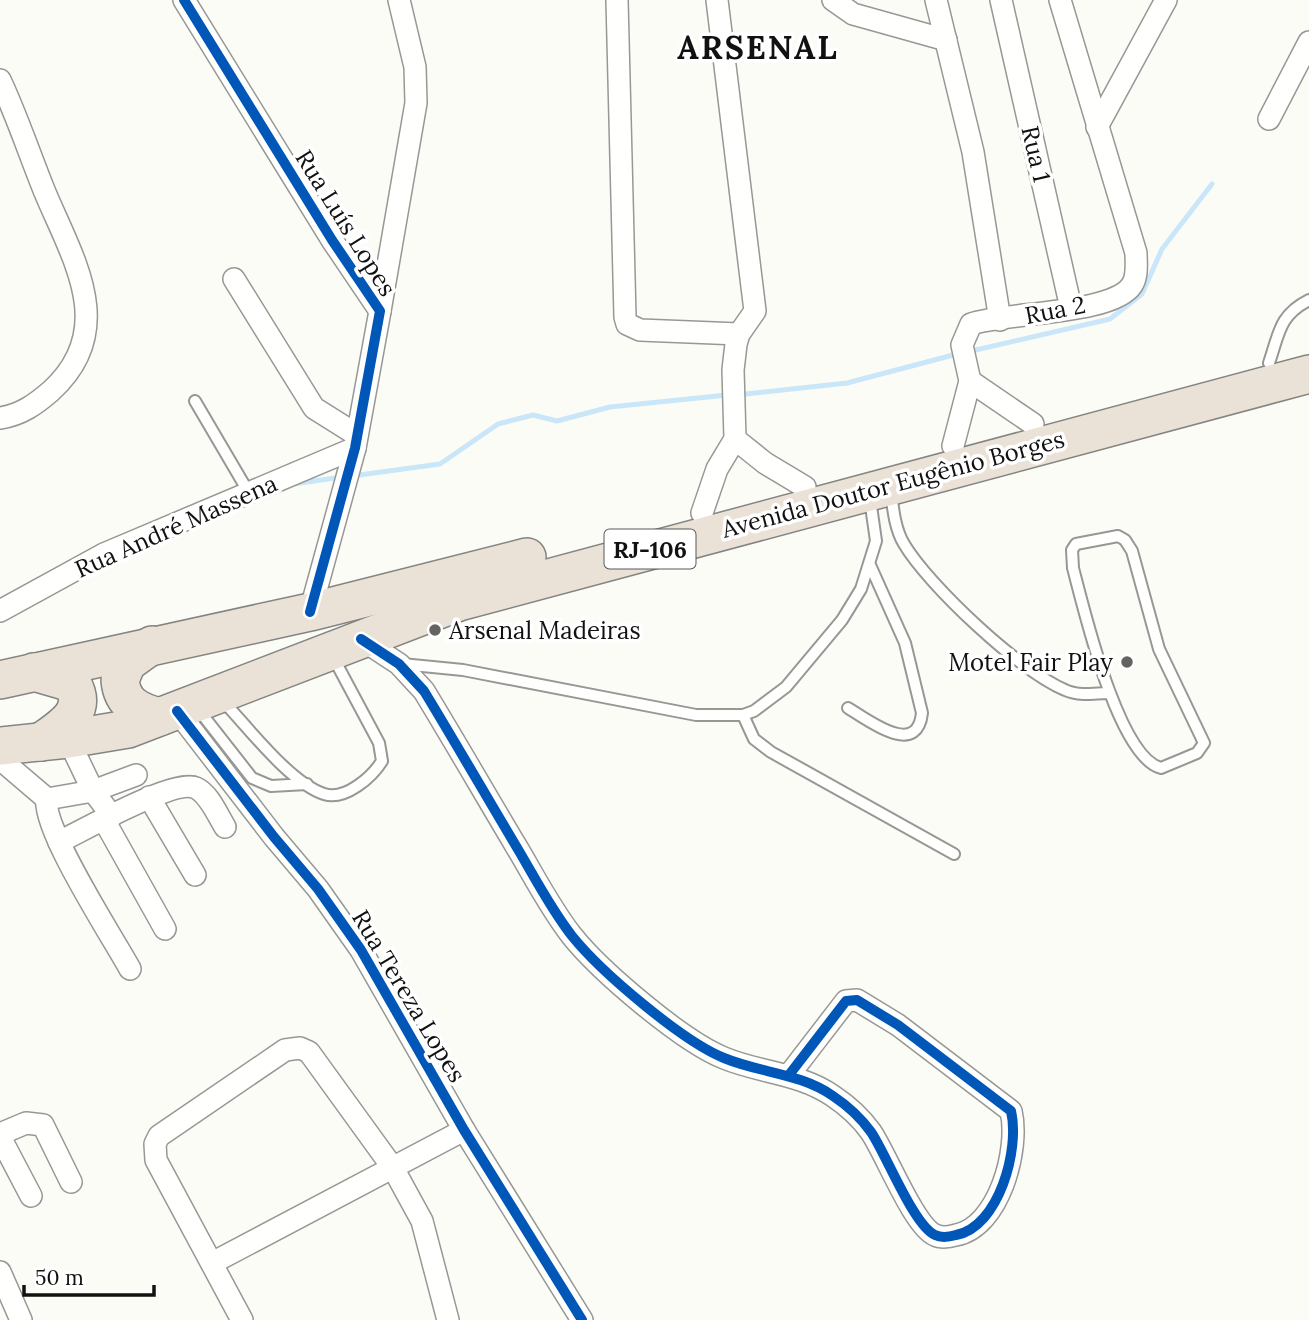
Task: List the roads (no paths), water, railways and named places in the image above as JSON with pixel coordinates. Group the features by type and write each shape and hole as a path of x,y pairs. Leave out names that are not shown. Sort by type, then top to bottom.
{"highway":[{"name":"Avenida Doutor Eugênio Borges","path":"17,676 310,612 805,487 1033,424 1309,353"},
{"name":"Avenida Doutor Eugênio Borges","path":"0,746 54,741 128,729 459,602 1309,374"},
{"path":"152,645 127,663 120,680 128,702 137,710 187,707"},
{"path":"17,676 72,683 78,694 78,708 54,741"}],"street":[{"name":"Rua Luís Lopes","path":"184,0 324,228 380,311 354,450 310,612"},
{"path":"380,311 416,103 415,67 399,0"},
{"path":"617,0 624,306 627,324 639,330 739,334"},
{"path":"702,513 717,469 735,439 733,398 739,334 750,322 755,311 717,0"},
{"path":"833,0 853,14 946,40 936,0"},
{"name":"Rua 1","path":"1001,0 1071,308"},
{"name":"Rua 2","path":"946,40 973,152 1000,320 1109,299 1125,292 1135,276 1136,253 1060,0"},
{"path":"1097,127 1166,0"},
{"path":"1269,119 1309,42"},
{"path":"0,80 52,210 78,263 84,287 85,323 67,373 29,408 0,418"},
{"path":"233,279 314,408 354,450"},
{"path":"953,446 971,324 1000,320"},
{"path":"966,362 1033,424"},
{"path":"735,439 765,463 805,487"},
{"name":"Rua André Massena","path":"0,611 104,554 354,450"},
{"path":"345,645 400,664 424,691 554,909 596,962 686,1038 725,1059 789,1075 831,1094 852,1110 871,1133 919,1221 934,1235 947,1237 963,1234 978,1226 990,1213 1004,1182 1014,1124 1011,1111 898,1025 857,1000 846,1001 789,1075"},
{"name":"Rua Tereza Lopes","path":"187,707 274,837 318,889 354,940 408,1028 464,1130 582,1320"},
{"path":"54,741 93,791 165,929"},
{"path":"0,759 47,799 47,815 59,842 130,969"},
{"path":"47,799 93,791 136,775"},
{"path":"59,842 149,797 184,786 198,789 225,827"},
{"path":"149,797 195,875"},
{"path":"242,1320 156,1160 155,1143 159,1136 285,1050 300,1048 309,1052 393,1168 422,1221 448,1320"},
{"path":"31,1195 0,1135 26,1122 43,1125 71,1182"},
{"path":"212,1263 464,1130"},
{"path":"0,1272 5,1298 21,1320"}],"lane":[{"path":"1269,363 1283,320 1289,312 1309,300"},
{"path":"195,401 249,493"},
{"path":"400,664 463,670 696,715 743,715 770,702 786,687 842,620 870,565 876,541 879,489"},
{"path":"879,489 902,541 959,610 1023,662 1065,691 1082,695 1107,693"},
{"path":"1118,536 1125,540 1132,551 1159,649 1202,735 1201,749 1161,768 1154,766 1144,757 1107,693 1071,558 1076,544 1118,536"},
{"path":"848,708 890,734 905,735 916,730 921,722 922,713 905,643 870,565"},
{"path":"187,707 307,784 326,795 338,795 364,781 382,761 379,743 345,645"},
{"path":"187,707 252,778 271,786 307,784"},
{"path":"743,715 754,739 771,752 954,854"}],"waterway":[{"path":"967,352 1110,319 1142,294 1162,249 1212,184"},
{"path":"737,395 847,383 957,354"},
{"path":"352,476 440,464 498,424 533,415 557,421 610,407 727,395"},
{"path":"293,484 342,477"}],"place":[{"name":"Arsenal Madeiras","path":"435,630"},
{"name":"Motel Fair Play","path":"1127,662"}],"district":[{"name":"ARSENAL","path":"758,47"}]}
